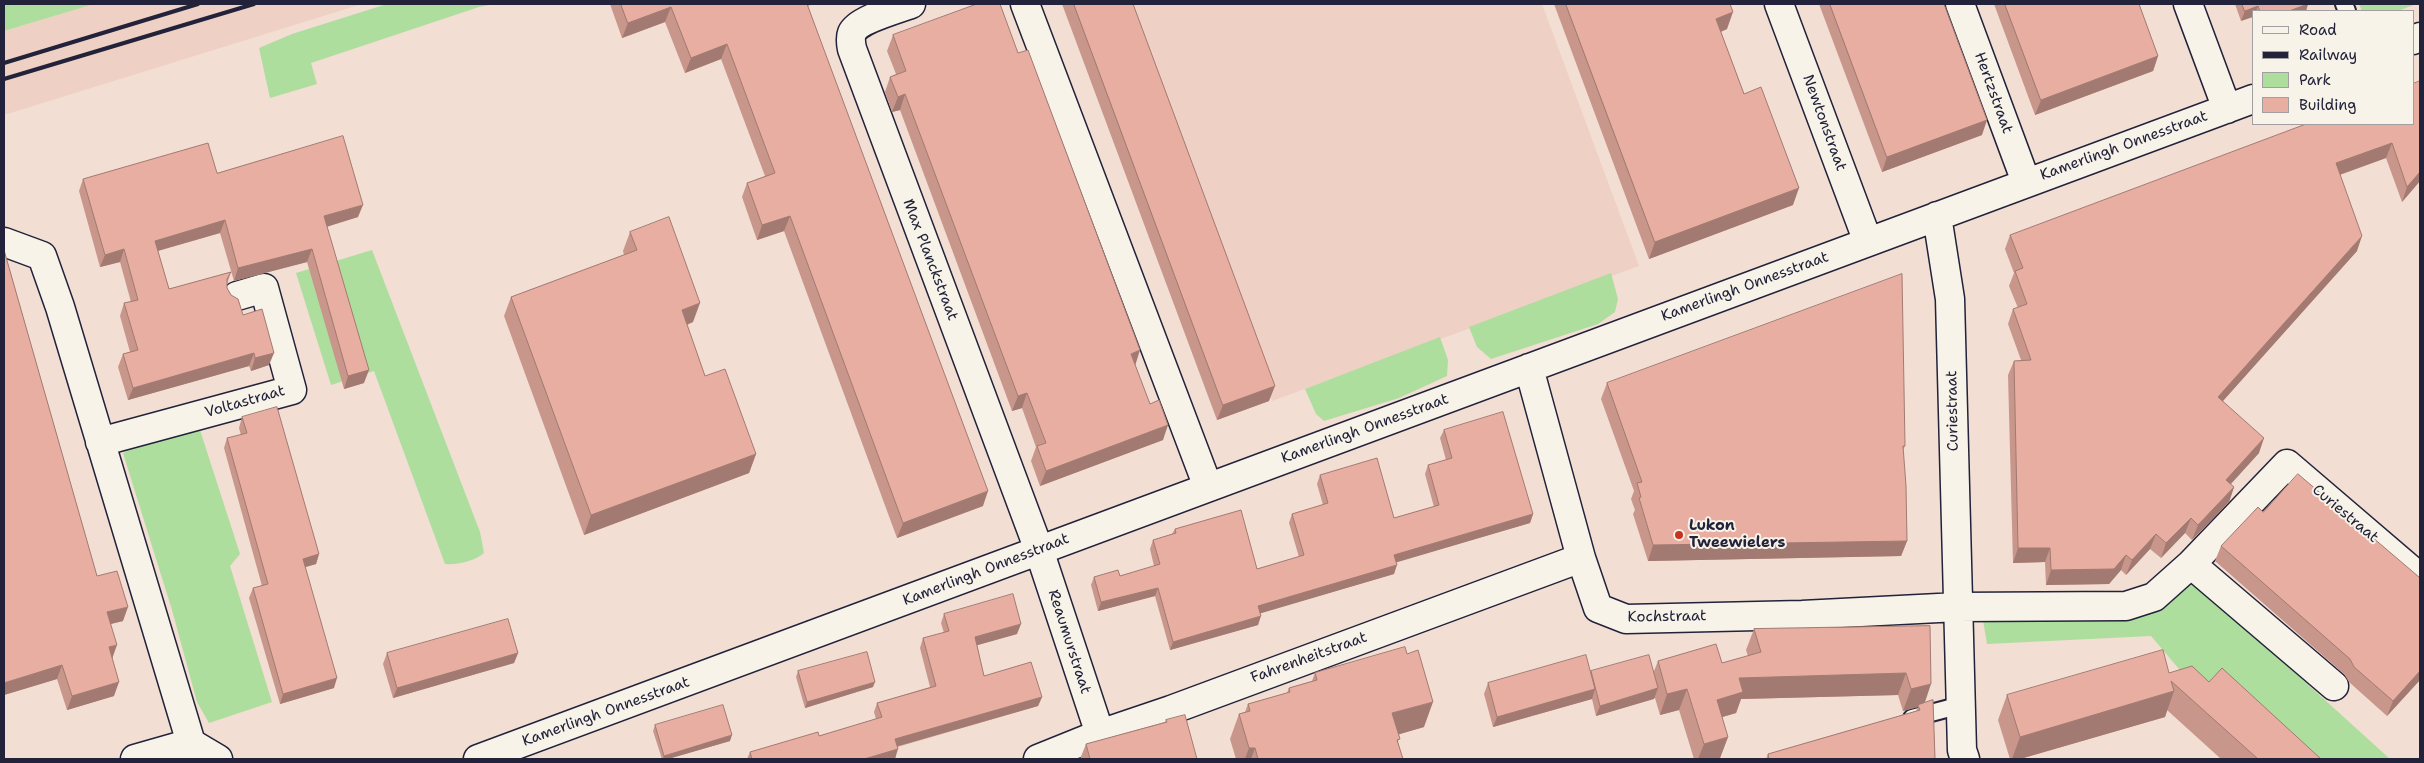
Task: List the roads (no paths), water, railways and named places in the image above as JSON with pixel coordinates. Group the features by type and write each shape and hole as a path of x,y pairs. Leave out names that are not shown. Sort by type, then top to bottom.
{"street":[{"name":"Max Planckstraat","path":"912,4 863,22 855,28 852,34 852,49 1039,550"},
{"path":"1026,4 1208,487"},
{"name":"Newtonstraat","path":"1779,4 1868,242"},
{"name":"Hertzstraat","path":"1960,4 2026,182"},
{"path":"2188,4 2227,109"},
{"name":"Kamerlingh Onnesstraat","path":"478,759 2252,99"},
{"name":"Curiestraat","path":"1937,216 1950,298 1962,750 1965,759"},
{"path":"4,242 42,256 60,307 191,743 218,759"},
{"name":"Voltastraat","path":"100,442 292,390 264,288 237,296"},
{"name":"Kochstraat","path":"1529,368 1581,558 1598,608 1626,619 1802,615 1958,607"},
{"name":"Curiestraat","path":"1958,607 2126,606 2154,597 2191,564 2286,464 2418,576"},
{"name":"Reaumurstraat","path":"1039,550 1100,734"},
{"name":"Fahrenheitstraat","path":"1038,759 1100,734 1170,710 1581,558"},
{"path":"2191,564 2334,686"},
{"path":"135,759 191,743"}],"lane":[{"path":"1897,722 1961,705"}],"railway":[{"path":"4,63 198,4"},
{"path":"4,79 254,4"}],"place":[{"name":"Lukon Tweewielers","path":"1679,535"}]}
